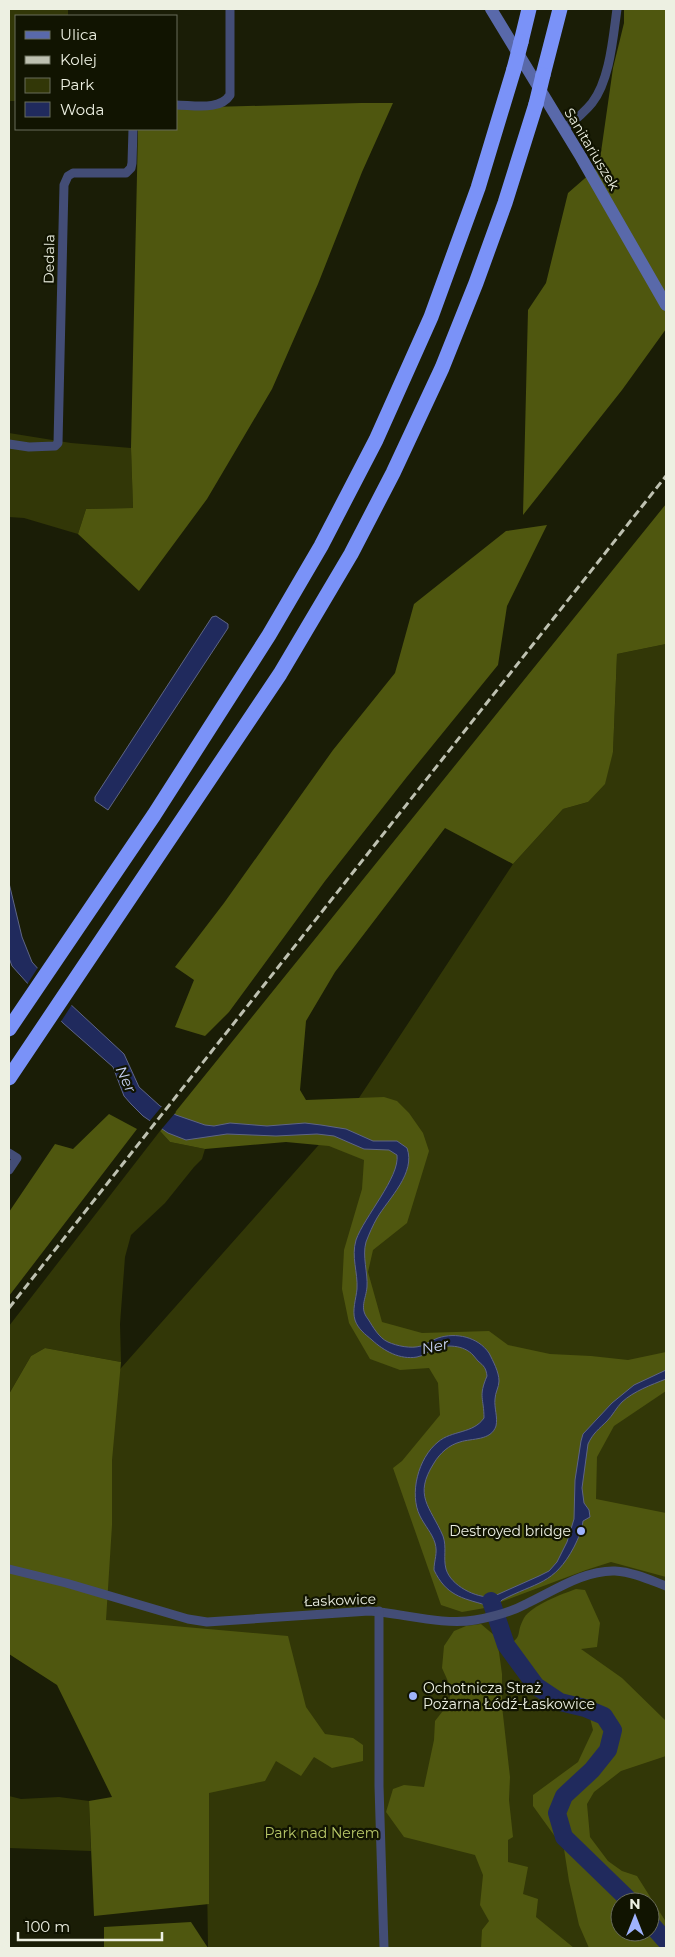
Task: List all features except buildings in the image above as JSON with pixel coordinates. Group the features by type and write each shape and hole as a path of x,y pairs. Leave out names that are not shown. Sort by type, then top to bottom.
{"highway":[{"path":"9,1029 159,807 269,635 321,546 376,440 431,317 478,188 514,68 529,9"},
{"path":"9,1078 280,674 351,554 393,474 448,351 502,212 536,104 560,9"}],"street":[{"path":"178,104 220,105 230,95 230,9"},
{"name":"Sanitariuszek","path":"491,9 564,129 666,305"},
{"path":"564,129 582,114 597,96 608,62 617,9"},
{"name":"Dedala","path":"9,444 29,447 55,446 58,443 64,185 68,176 73,173 126,173 131,168 132,163 133,130"},
{"path":"9,1153 17,1158 9,1170"},
{"name":"Łaskowice","path":"9,1569 207,1622 300,1615 378,1612 448,1621 481,1619 508,1612 558,1588 598,1572 628,1573 666,1586"},
{"path":"378,1612 379,1786 384,1948"}],"green space":[{"path":"9,9 68,9 68,15 15,15 15,101 9,101"},
{"path":"624,9 666,9 666,329 622,390 523,515 528,310 546,283 568,193 599,166 613,68 624,23"},
{"path":"393,103 362,172 318,284 272,389 207,499 139,591 78,534 86,509 133,508 131,448 138,130 178,130 178,108"},
{"path":"9,433 71,443 131,448 133,508 86,509 78,534 24,518 9,517"},
{"path":"666,504 666,644 617,654 613,752 605,784 588,802 563,809 513,864 445,828 335,972 306,1021 300,1090 306,1100 384,1097 397,1101 409,1113 423,1133 429,1151 407,1223 373,1250 368,1272 382,1322 422,1333 489,1331 508,1345 550,1354 628,1360 666,1352 666,1391 614,1426 597,1457 596,1499 666,1513 666,1577 611,1562 485,1608 462,1612 441,1605 393,1468 402,1461 440,1415 438,1383 429,1368 400,1370 370,1359 349,1323 342,1289 344,1250 362,1189 364,1160 329,1146 286,1142 205,1149 170,1142 160,1131"},
{"path":"547,525 507,606 498,665 325,881 229,1012 205,1036 175,1027 194,980 175,967 224,903 333,750 395,673 414,604 506,531"},
{"name":"Park nad Nerem","path":"666,644 666,1948 208,1948 206,1807 9,1571 106,1385 355,1104 513,864 563,809 588,802 613,752 617,654"},
{"path":"109,1114 137,1129 9,1296 9,1212 55,1144 73,1149"},
{"path":"160,1131 170,1142 205,1149 202,1159 165,1203 131,1235 125,1257 120,1324 121,1362 45,1348 31,1356 9,1394 9,1326"},
{"path":"45,1348 121,1362 112,1460 112,1525 106,1620 288,1636 306,1707 325,1734 353,1738 363,1745 363,1761 332,1768 314,1757 301,1776 276,1761 265,1781 209,1793 209,1904 94,1916 89,1801 112,1797 57,1685 9,1654 9,1394 31,1356"},
{"path":"576,1589 585,1590 600,1623 597,1647 581,1649 622,1678 666,1721 666,1756 621,1771 594,1792 587,1804 590,1837 608,1861 622,1871 637,1876 647,1892 610,1892 610,1942 660,1942 660,1912 666,1922 666,1948 589,1948 579,1925 564,1849 533,1806 533,1795 578,1762 593,1730 590,1718 581,1711 564,1708 537,1696 512,1666 502,1648 517,1638 521,1624 528,1613 548,1600"},
{"path":"481,1624 495,1636 502,1674 502,1706 510,1777 509,1800 513,1837 508,1840 508,1862 528,1867 523,1894 538,1899 536,1917 574,1948 481,1948 482,1930 489,1921 480,1905 483,1875 475,1855 404,1837 386,1812 393,1789 404,1785 424,1787 434,1740 435,1721 449,1703 451,1688 442,1668 444,1646 454,1631 466,1626"},
{"path":"9,1796 21,1799 59,1797 89,1801 91,1851 9,1848"},
{"path":"191,1922 208,1948 104,1948 104,1927"}],"water":[{"path":"216,616 228,624 228,628 108,810 95,801 95,797 212,617"},
{"name":"Ner","path":"9,883 22,937 32,962 68,1002 124,1054 139,1087 160,1106 176,1115 205,1125 214,1126 230,1123 267,1126 305,1123 346,1129 373,1141 397,1141 407,1148 409,1157 405,1176 377,1218 366,1242 367,1287 363,1307 365,1315 382,1338 400,1346 417,1347 445,1336 466,1337 473,1340 489,1353 499,1378 495,1399 496,1426 494,1431 486,1437 460,1442 445,1450 434,1463 425,1484 424,1493 426,1501 444,1540 446,1569 453,1581 459,1586 472,1593 492,1597 549,1571 557,1562 567,1542 574,1519 575,1480 583,1434 612,1403 634,1385 666,1370 666,1379 627,1398 590,1440 582,1488 584,1503 589,1510 590,1517 583,1521 578,1538 567,1559 551,1576 502,1600 496,1606 498,1613 490,1615 486,1605 462,1597 449,1590 434,1570 436,1547 417,1507 415,1497 417,1477 425,1457 438,1442 450,1435 474,1427 484,1418 482,1393 487,1376 484,1367 473,1355 460,1347 439,1347 422,1356 411,1358 393,1354 382,1348 364,1333 355,1320 354,1308 357,1283 354,1252 356,1240 393,1174 397,1155 389,1150 364,1149 334,1136 317,1134 276,1136 227,1134 186,1140 168,1133 143,1116 124,1096 113,1067 63,1023 12,966 9,958"}],"pier":[{"path":"39,966 73,1003 60,1023 26,986"},
{"path":"163,1105 176,1112 160,1131 148,1123"}],"waterway":[{"path":"491,1601 506,1645 536,1686 560,1702 585,1708 604,1716 613,1730 608,1750 592,1770 564,1796 557,1813 564,1837 621,1892"},
{"path":"660,1934 666,1941"}],"railway":[{"path":"9,1308 666,476"}],"place":[{"name":"Destroyed bridge","path":"581,1531"},
{"name":"Ochotnicza Straż Pożarna Łódź-Łaskowice","path":"413,1696"}]}
